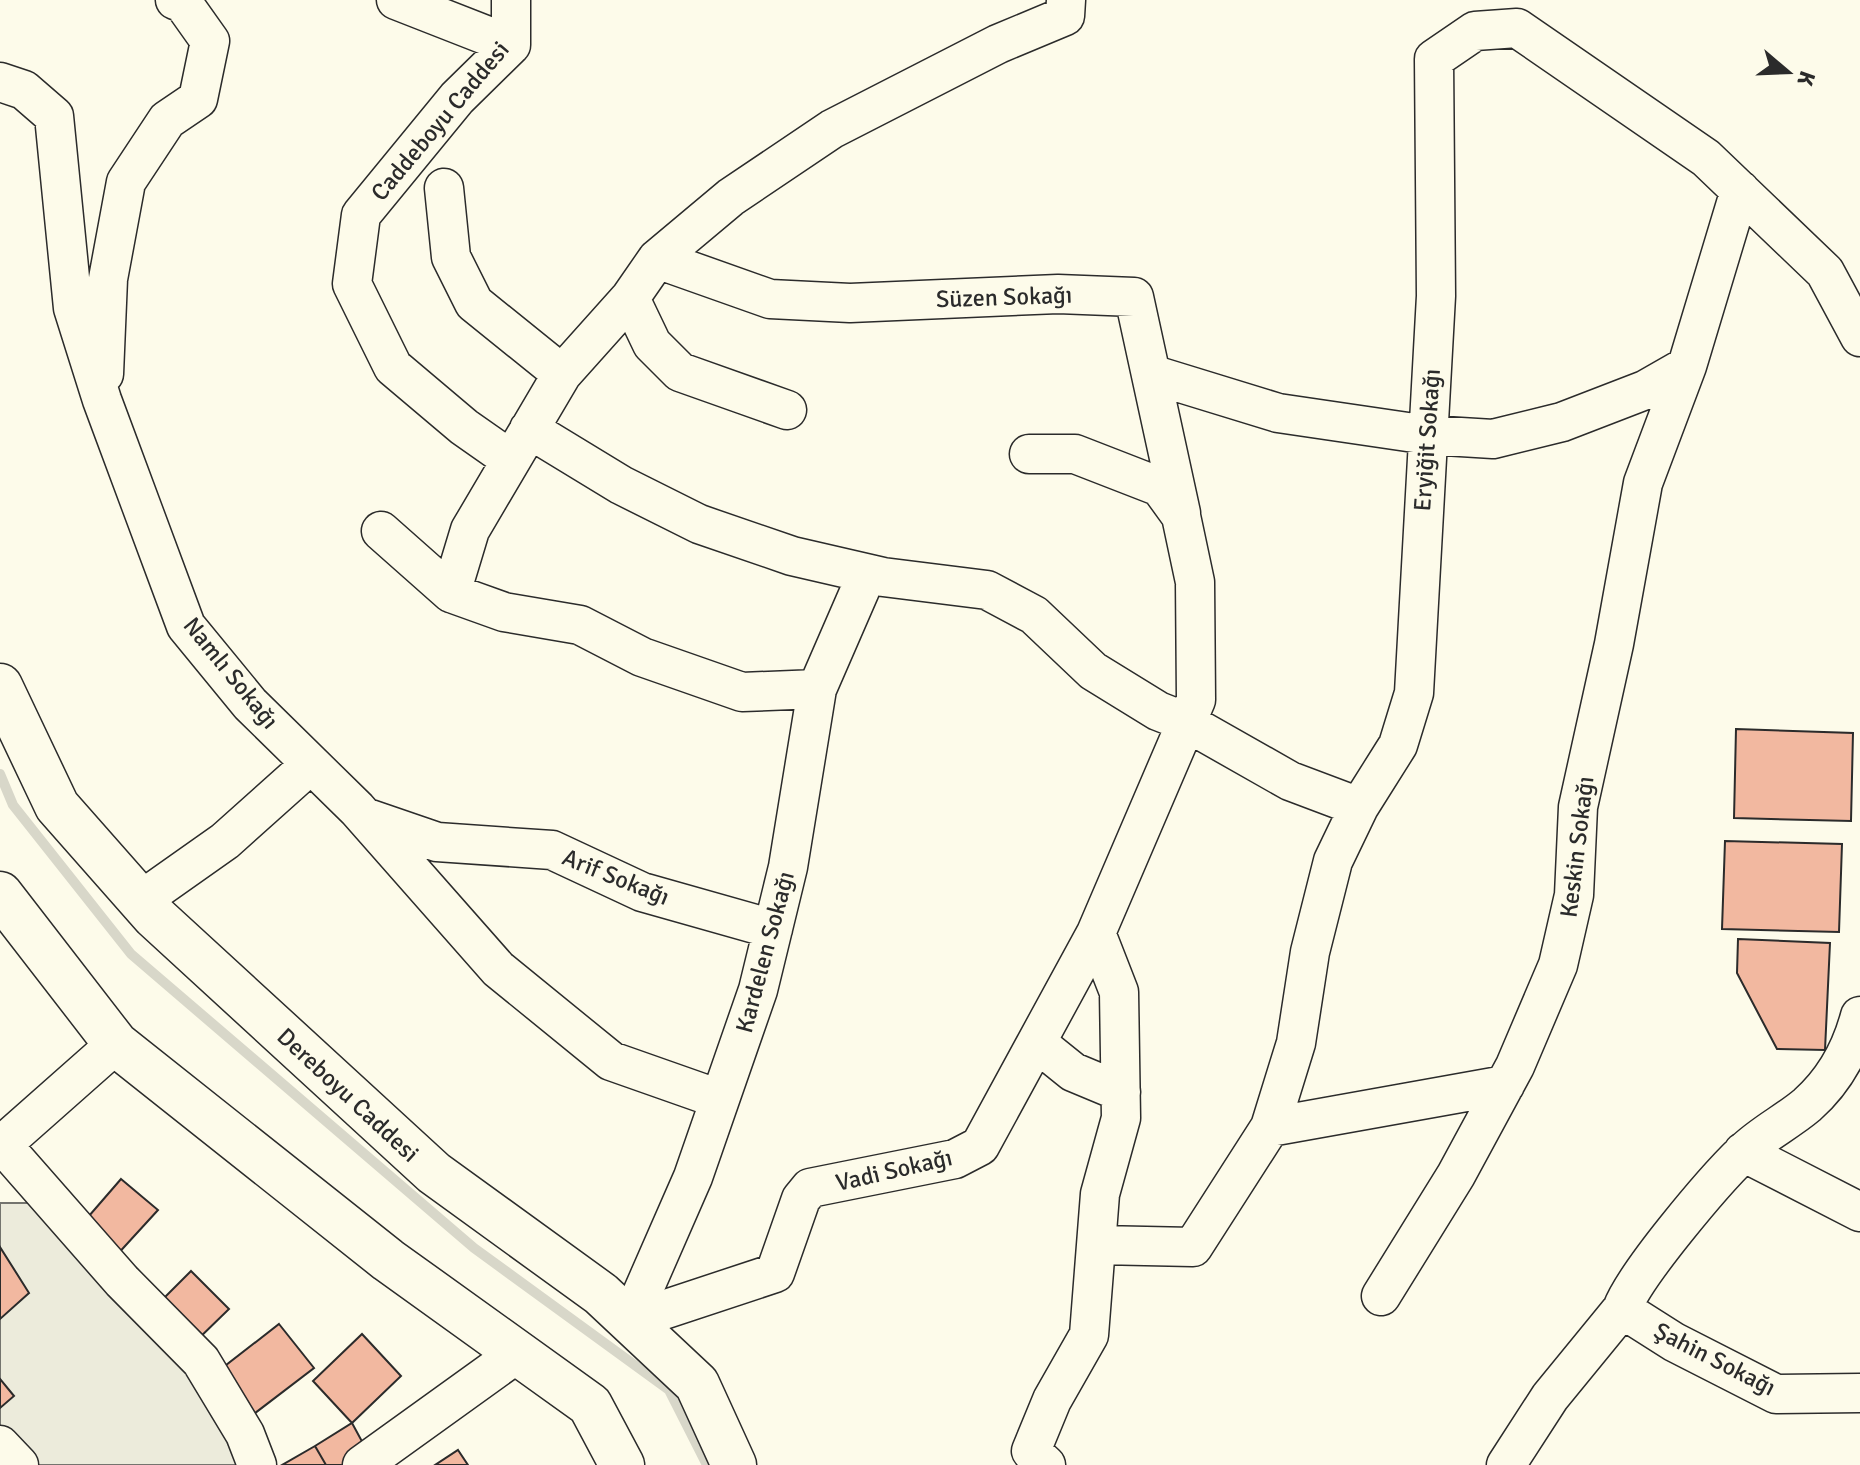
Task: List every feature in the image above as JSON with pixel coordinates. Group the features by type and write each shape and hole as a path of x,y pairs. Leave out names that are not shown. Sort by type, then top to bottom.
{"main road":[{"name":"Dereboyu Caddesi","path":"0,686 57,806 140,901 434,1173 601,1294 697,1384 734,1465"},
{"path":"0,894 116,1044 388,1260 590,1405 622,1465"}],"street":[{"path":"102,400 108,279 126,182 167,120 198,99 210,41 183,3 175,0"},
{"path":"396,0 511,45"},
{"name":"Caddeboyu Caddesi","path":"511,0 511,45 457,98 361,215 352,284 393,367 464,427 520,444 621,485 699,524 792,556 867,574 987,590 1034,615 1093,671 1158,711 1186,722 1290,781 1359,807"},
{"path":"451,593 470,530 562,374 630,298 657,259 731,197 832,129 998,44 1065,16 1066,0"},
{"path":"1475,16 1517,28 1706,158 1825,272 1860,337"},
{"name":"Eryiğit Sokağı","path":"1098,1245 1193,1247 1270,1127 1296,1043 1310,952 1333,861 1359,807 1398,745 1414,693 1436,296 1434,59 1475,16"},
{"name":"Namlı Sokağı","path":"0,82 24,90 54,116 73,308 102,400 186,626 250,704 364,817 498,969 611,1061 719,1099"},
{"path":"444,188 451,257 474,303 562,374"},
{"name":"Keskin Sokağı","path":"1381,1296 1456,1175 1505,1085 1558,965 1574,895 1578,807 1614,644 1643,483 1687,366 1740,190"},
{"name":"Süzen Sokağı","path":"657,259 770,299 850,303 1058,294 1134,297 1195,582 1196,700 1186,722"},
{"path":"630,298 652,344 680,372 787,410"},
{"path":"1151,374 1278,413 1428,435 1493,439 1562,422 1645,390 1687,366"},
{"path":"1029,454 1075,454 1108,465 1160,487 1181,516"},
{"path":"381,531 451,593 504,612 580,625 642,657 742,692 817,689"},
{"name":"Kardelen Sokağı","path":"630,1321 693,1177 736,1057 788,867 817,689 867,574"},
{"name":"Vadi Sokağı","path":"630,1321 775,1273 801,1199 810,1188 955,1159 980,1146 1096,933 1186,722"},
{"path":"140,901 225,841 311,764"},
{"name":"Arif Sokağı","path":"364,817 437,842 552,850 642,892 773,929"},
{"path":"1046,1465 1031,1451 1052,1400 1089,1335 1100,1194 1121,1118 1119,992 1096,933"},
{"path":"1506,1465 1550,1397 1622,1309 1628,1293 1743,1152 1809,1104 1857,1040"},
{"path":"1037,1043 1073,1072 1121,1092"},
{"path":"116,1044 2,1143 122,1281 201,1361 245,1434 257,1465"},
{"path":"1270,1127 1505,1085"},
{"path":"1743,1152 1860,1212"},
{"name":"Şahin Sokağı","path":"1622,1309 1674,1342 1776,1394 1860,1393"},
{"path":"362,1465 519,1352"},
{"path":"0,1445 19,1465"}],"shaded area":[{"path":"0,1203 44,1203 256,1433 263,1465 0,1465"}],"building":[{"path":"1736,729 1853,733 1851,821 1734,818"},
{"path":"1725,841 1842,844 1839,932 1722,929"},
{"path":"1738,939 1830,943 1825,1050 1777,1049 1737,973"},
{"path":"121,1179 158,1210 115,1257 82,1224"},
{"path":"0,1247 29,1293 0,1319"},
{"path":"191,1271 229,1309 194,1343 157,1305"},
{"path":"279,1324 314,1368 246,1420 212,1376"},
{"path":"362,1334 401,1376 352,1423 313,1381"},
{"path":"0,1379 14,1396 0,1408"},
{"path":"352,1423 371,1458 358,1465 326,1465 315,1446"},
{"path":"315,1446 326,1465 282,1465"},
{"path":"458,1450 468,1465 435,1465"}],"waterway":[{"path":"0,774 13,805 131,954 474,1248 669,1390 707,1465"}]}
